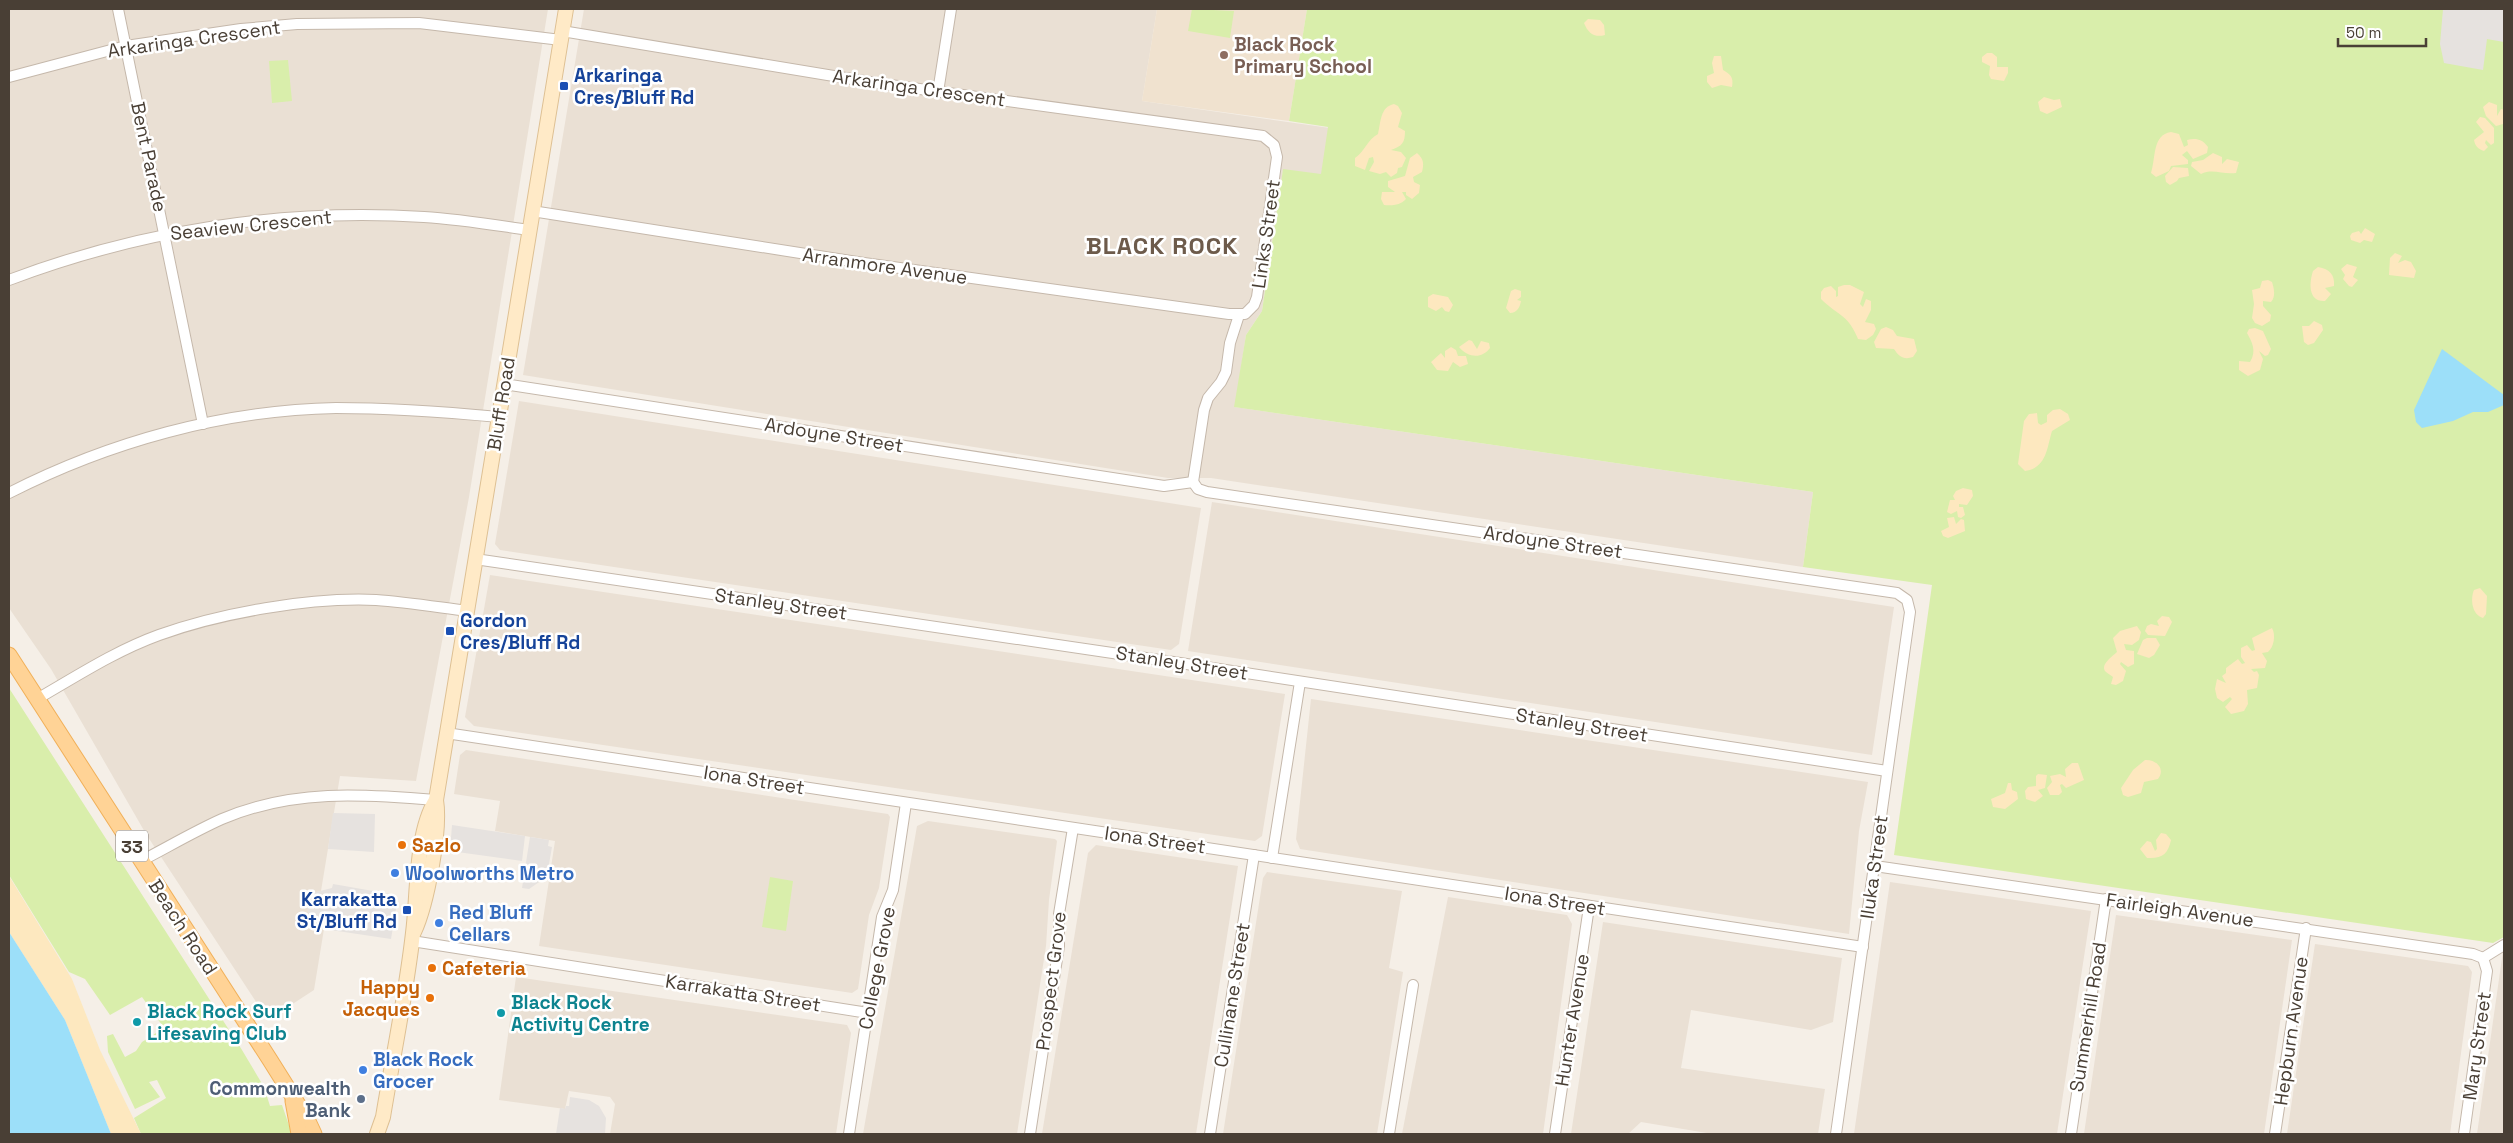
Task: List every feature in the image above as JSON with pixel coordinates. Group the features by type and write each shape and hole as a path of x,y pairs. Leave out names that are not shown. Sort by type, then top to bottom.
{"main road":[{"name":"Bluff Road","path":"377,1134 383,1117 413,937 424,906 438,817 436,800 446,733 566,9"},
{"name":"Beach Road","path":"9,655 307,1119 314,1134"},
{"name":"Beach Road","path":"293,1098 299,1134"},
{"name":"Bluff Road","path":"383,1117 385,1134"}],"street":[{"name":"Bent Parade","path":"118,9 203,424"},
{"path":"938,92 951,9"},
{"name":"Arkaringa Crescent","path":"9,77 126,46 241,29 355,22 419,23 561,36 938,92 1263,136 1274,144"},
{"name":"Links Street","path":"1234,314 1250,310 1257,297 1277,157 1274,144"},
{"name":"Arranmore Avenue","path":"532,211 864,263 1234,314"},
{"name":"Seaview Crescent","path":"9,280 76,258 165,235 266,219 357,215 443,218 529,230"},
{"path":"1195,484 1204,410 1208,398 1221,382 1226,372 1234,314"},
{"name":"Ardoyne Street","path":"504,384 1164,486 1178,490 1195,484 1207,492 1897,593 1907,600"},
{"path":"9,493 51,472 126,444 203,424 267,414 334,408 405,410 499,417"},
{"name":"Stanley Street","path":"475,559 1888,771"},
{"path":"37,699 112,656 157,636 209,619 266,608 332,601 374,600 467,611"},
{"name":"Iluka Street","path":"1836,1134 1910,612 1907,600"},
{"path":"1272,858 1300,682"},
{"name":"Iona Street","path":"446,733 1863,947"},
{"path":"141,861 224,818 289,799 349,794 436,800"},
{"name":"College Grove","path":"849,1134 882,917 893,890 906,803"},
{"name":"Prospect Grove","path":"1030,1134 1059,946 1058,914 1073,828"},
{"name":"Cullinane Street","path":"1210,1134 1254,855"},
{"name":"Fairleigh Avenue","path":"1874,866 2306,928 2473,954 2483,958"},
{"name":"Summerhill Road","path":"2071,1134 2106,900"},
{"name":"Hunter Avenue","path":"1554,1134 1589,907"},
{"name":"Hepburn Avenue","path":"2275,1134 2306,928"},
{"name":"Karrakatta Street","path":"413,937 868,1013"},
{"path":"2483,958 2504,945"},
{"name":"Mary Street","path":"2464,1134 2487,971 2483,958"},
{"path":"1389,1134 1413,985"}],"shaded area":[{"path":"9,9 548,9 469,497 416,781 340,776 321,891 304,895 324,929 314,990 268,1020 146,834 51,669 9,608"},
{"path":"584,9 1157,9 1142,101 1330,128 1322,175 1283,170 1262,311 1246,335 1235,407 1813,492 1803,567 1211,478 1168,478 523,375"},
{"name":"Black Rock Primary School","path":"1157,9 1307,9 1289,121 1142,101"},
{"path":"2443,9 2504,9 2504,42 2487,39 2483,70 2444,63 2440,44"},
{"path":"519,401 1201,508 1179,644 1171,650 500,550 495,544"},
{"path":"1212,502 1894,607 1872,755 1188,651"},
{"path":"490,575 1285,694 1262,836 1255,841 474,726 465,717"},
{"path":"1311,699 1868,782 1859,831 1849,934 1300,849 1296,839"},
{"path":"466,750 888,814 890,817 879,888 869,915 858,989 852,993 539,946 555,841 495,831 500,801 454,794 460,755"},
{"path":"333,813 375,814 374,852 328,849"},
{"path":"928,821 1055,839 1057,841 1049,900 1046,946 1017,1134 863,1134 917,826"},
{"path":"452,825 525,836 522,861 450,851"},
{"path":"530,837 549,840 548,846 552,847 546,881 542,880 529,889 522,888"},
{"path":"1096,845 1238,866 1196,1134 1042,1134 1088,853"},
{"path":"1267,872 1402,891 1389,968 1403,972 1377,1134 1223,1134 1263,878"},
{"path":"1890,882 2091,911 2057,1134 1854,1134"},
{"path":"333,884 396,895 397,903 391,939 324,929 312,930 304,895 332,888"},
{"path":"1448,897 1567,915 1572,924 1543,1134 1402,1134"},
{"path":"2116,915 2292,940 2264,1134 2084,1134"},
{"path":"1603,922 1842,958 1833,1022 1811,1030 1691,1010 1681,1068 1825,1089 1818,1134 1713,1134 1641,1122 1628,1134 1571,1134"},
{"path":"2315,944 2468,966 2472,972 2450,1134 2287,1134"},
{"path":"2503,951 2504,1134 2477,1134"},
{"path":"516,977 847,1025 851,1033 836,1134 610,1134 615,1104 610,1097 569,1091 565,1109 499,1100"},
{"path":"570,1097 589,1100 599,1106 606,1118 605,1134 556,1134 560,1108 565,1109 566,1106 569,1106"}],"green space":[{"path":"1192,9 1234,11 1230,38 1188,31"},
{"path":"1307,9 2504,9 2504,937 2493,943 1894,855 1932,585 1803,567 1813,492 1234,407 1246,335 1262,311 1283,169 1321,174 1328,127 1289,121"},
{"path":"288,60 292,101 272,103 269,61"},
{"path":"9,688 242,1050 264,1087 270,1106 282,1105 292,1134 141,1134 134,1118 166,1098 157,1080 149,1082 160,1097 135,1109 108,1052 107,1036 113,1034 125,1057 136,1051 142,1042 164,1028 142,997 110,1015 85,979 69,972 9,875"},
{"path":"770,877 793,881 786,931 762,927"}],"sand":[{"path":"1588,19 1600,20 1604,25 1605,35 1598,36 1587,30 1584,23"},
{"path":"1987,53 1992,53 1997,57 1997,67 2008,67 2008,73 2004,81 1991,79 1989,75 1990,66 1982,62 1982,57"},
{"path":"1714,56 1721,56 1723,70 1732,78 1732,87 1721,85 1712,88 1707,82 1707,76 1714,73 1712,63"},
{"path":"2044,97 2054,100 2060,99 2062,107 2047,114 2040,111 2038,102"},
{"path":"2489,102 2497,105 2497,116 2501,109 2504,110 2503,124 2496,126 2486,116 2483,107"},
{"path":"1394,104 1398,106 1402,113 1398,127 1405,131 1405,135 1402,144 1391,150 1401,152 1406,158 1402,167 1398,168 1397,173 1391,177 1386,172 1380,174 1369,171 1374,162 1373,157 1369,158 1365,170 1355,166 1355,158 1371,139 1378,134 1386,108"},
{"path":"2480,117 2485,118 2494,128 2494,143 2491,145 2486,140 2485,143 2488,147 2484,151 2477,147 2474,140 2484,132 2476,122"},
{"path":"2171,132 2179,134 2184,147 2188,145 2187,140 2196,139 2201,141 2208,147 2207,153 2193,159 2187,151 2182,155 2188,160 2188,164 2171,166 2169,171 2156,177 2151,173 2158,142 2165,134"},
{"path":"1417,153 1421,157 1423,164 1422,172 1413,177 1414,182 1420,185 1419,193 1412,199 1406,195 1406,192 1402,192 1406,199 1402,203 1384,205 1381,199 1382,192 1395,192 1388,187 1388,181 1405,176 1410,158"},
{"path":"2213,153 2222,157 2222,164 2227,159 2239,162 2236,173 2205,172 2201,174 2191,166 2192,162 2203,160"},
{"path":"2173,167 2188,168 2189,176 2179,178 2170,185 2166,182 2165,176"},
{"path":"2365,228 2375,234 2372,242 2364,240 2360,243 2351,240 2350,236 2352,233 2359,231 2361,234"},
{"path":"2395,253 2402,256 2398,263 2405,260 2411,262 2416,271 2414,278 2389,275 2390,258"},
{"path":"2347,264 2357,267 2353,277 2358,280 2352,287 2343,279 2345,275 2341,269"},
{"path":"2318,267 2329,271 2334,279 2334,286 2325,288 2331,294 2325,301 2315,298 2311,291 2313,271"},
{"path":"2268,280 2272,282 2274,295 2271,302 2263,301 2263,306 2271,315 2270,321 2262,326 2255,323 2252,318 2254,304 2252,290 2260,288 2262,281"},
{"path":"1850,285 1864,292 1860,304 1863,307 1866,299 1871,301 1871,310 1865,322 1874,324 1876,329 1873,335 1866,340 1858,339 1846,320 1821,299 1821,292 1824,288 1831,286 1836,291 1836,297 1838,296 1838,287"},
{"path":"1515,289 1521,291 1521,297 1517,300 1521,301 1518,309 1510,313 1506,308 1511,291"},
{"path":"1433,294 1448,297 1453,305 1449,312 1445,311 1442,307 1436,311 1428,307 1428,297"},
{"path":"2314,321 2322,325 2323,330 2314,343 2308,345 2304,342 2302,326 2309,326"},
{"path":"1886,327 1893,330 1897,336 1914,339 1917,351 1913,357 1902,357 1894,349 1876,348 1874,342 1881,329"},
{"path":"2255,328 2263,331 2271,349 2268,355 2265,356 2259,351 2263,359 2260,370 2248,376 2239,370 2239,361 2250,362 2252,358 2253,347 2247,333 2249,329"},
{"path":"1469,340 1472,341 1477,349 1481,341 1489,343 1490,348 1483,354 1471,355 1459,347"},
{"path":"1451,347 1456,350 1458,356 1466,356 1468,364 1460,367 1453,362 1448,371 1437,370 1431,362 1441,353 1445,358 1445,351"},
{"path":"2060,409 2068,414 2070,420 2052,431 2045,456 2038,466 2025,471 2018,464 2024,421 2029,414 2037,413 2038,423 2041,425 2047,422 2047,415 2053,410"},
{"path":"1963,488 1972,490 1973,496 1967,505 1959,504 1959,507 1963,507 1965,515 1961,518 1958,517 1957,511 1951,514 1947,512 1950,500 1955,500 1953,496 1956,491"},
{"path":"1954,517 1956,524 1961,519 1964,520 1965,531 1948,538 1943,536 1941,531 1949,527 1947,518"},
{"path":"2480,588 2487,596 2486,614 2483,618 2476,614 2472,602 2474,590"},
{"path":"2162,616 2169,617 2172,622 2165,636 2148,635 2145,631 2147,626 2151,624 2159,626 2157,621"},
{"path":"2137,626 2141,632 2139,640 2132,645 2124,644 2126,650 2134,651 2134,664 2128,667 2121,662 2120,664 2126,671 2123,681 2116,685 2111,684 2113,677 2106,672 2104,666 2117,652 2113,638 2120,631"},
{"path":"2272,628 2274,634 2273,644 2268,652 2262,653 2267,661 2265,668 2251,669 2254,672 2257,671 2259,675 2257,688 2247,690 2248,704 2244,711 2231,714 2225,707 2232,699 2230,697 2223,702 2217,698 2215,689 2217,679 2226,683 2222,676 2226,673 2226,668 2238,659 2242,664 2245,663 2241,657 2241,648 2247,645 2252,651 2255,650 2252,638"},
{"path":"2156,638 2160,645 2154,655 2149,658 2137,654 2143,640"},
{"path":"2145,760 2153,761 2159,765 2161,772 2158,779 2144,782 2141,793 2128,797 2123,795 2121,788 2133,770"},
{"path":"2072,763 2078,763 2084,780 2066,788 2062,784 2060,785 2062,792 2059,795 2050,795 2047,788 2052,782 2050,776 2060,774 2066,777 2065,769"},
{"path":"2038,774 2047,775 2045,788 2038,790 2043,796 2035,802 2026,799 2025,791 2028,787 2036,786 2036,776"},
{"path":"2008,783 2011,783 2012,790 2017,792 2018,799 2005,809 1993,807 1991,799 2005,793"},
{"path":"2161,833 2166,834 2171,840 2168,849 2164,855 2157,858 2147,858 2140,849 2147,841 2151,842 2155,851 2157,849 2156,840"},
{"path":"9,876 72,979 100,1050 141,1134 111,1134 65,1020 9,932"}],"water":[{"path":"2442,349 2504,395 2504,405 2488,412 2473,412 2453,421 2422,428 2416,422 2414,410"},
{"path":"9,932 65,1020 111,1134 9,1134"}],"place":[{"name":"Black Rock Primary School","path":"1224,55"},
{"name":"Arkaringa Cres/Bluff Rd","path":"564,86"},
{"name":"Gordon Cres/Bluff Rd","path":"450,631"},
{"name":"Sazlo","path":"402,845"},
{"name":"Woolworths Metro","path":"395,873"},
{"name":"Karrakatta St/Bluff Rd","path":"407,910"},
{"name":"Red Bluff Cellars","path":"439,923"},
{"name":"Cafeteria","path":"432,968"},
{"name":"Happy Jacques","path":"430,998"},
{"name":"Black Rock Activity Centre","path":"501,1013"},
{"name":"Black Rock Surf Lifesaving Club","path":"137,1022"},
{"name":"Black Rock Grocer","path":"363,1070"},
{"name":"Commonwealth Bank","path":"361,1099"}],"district":[{"name":"BLACK ROCK","path":"1162,245"}]}
